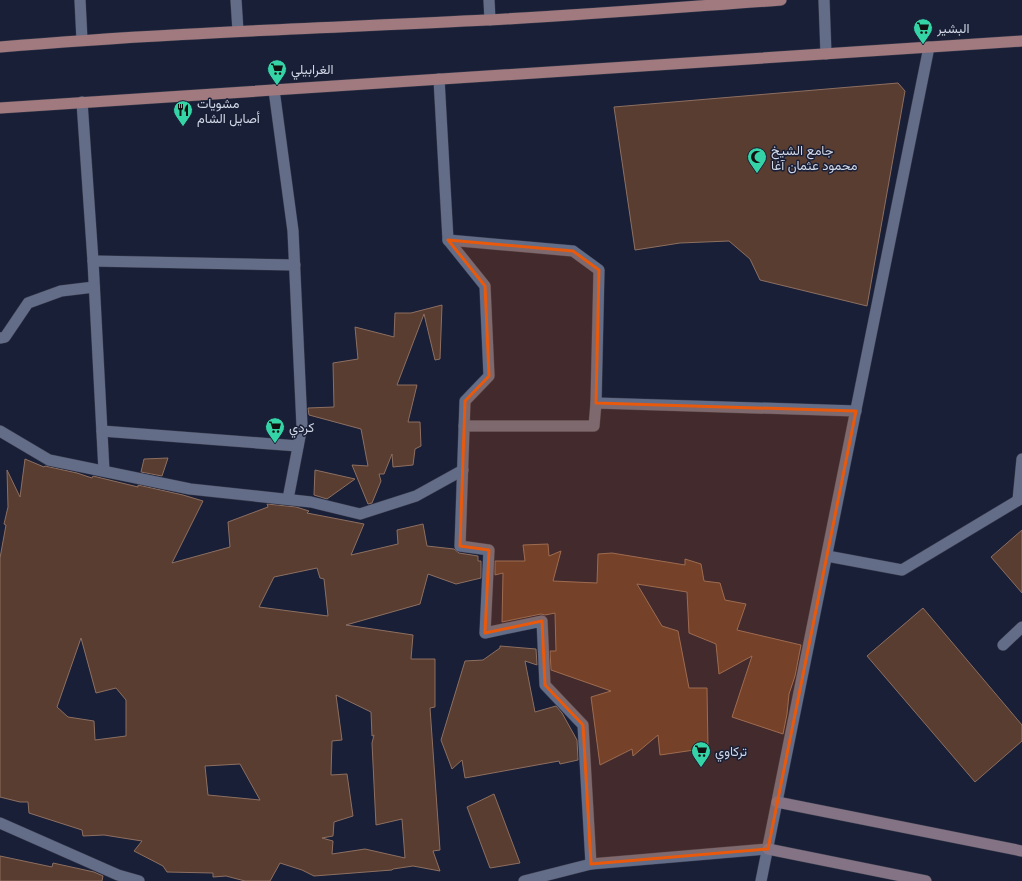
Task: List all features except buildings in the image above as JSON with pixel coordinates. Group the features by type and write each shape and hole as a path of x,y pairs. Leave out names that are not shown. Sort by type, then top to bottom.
{"main road":[{"path":"0,47 82,40 238,31 490,20 733,2 781,0"},
{"path":"0,108 1022,41"},
{"path":"777,802 1022,851"},
{"path":"768,849 926,881"}],"street":[{"path":"80,0 82,40"},
{"path":"236,0 238,31"},
{"path":"489,0 490,20"},
{"path":"824,0 826,54"},
{"path":"761,881 930,47"},
{"path":"439,79 448,240 485,286 489,376 465,401 460,546 489,550 485,633 542,621 544,685 583,725 591,864"},
{"path":"274,90 293,231 302,426 288,499"},
{"path":"82,102 93,261 104,472"},
{"path":"448,240 573,251 599,270 596,403 594,426 464,426"},
{"path":"93,261 295,265"},
{"path":"0,338 5,337 28,303 61,291 94,286"},
{"path":"596,403 856,411"},
{"path":"0,431 49,460 190,489 312,502 360,514 416,496 463,470"},
{"path":"102,431 298,446"},
{"path":"827,556 902,570 1020,499 1022,459"},
{"path":"1003,645 1022,627"},
{"path":"0,823 118,875 139,881"},
{"path":"524,881 591,864 768,849"}],"highlighted area":[{"path":"448,240 573,251 599,270 596,403 856,411 768,849 591,864 583,725 545,685 542,621 485,633 489,550 460,546 465,401 489,376 485,286"}],"place":[{"name":"البشير","path":"923,45"},
{"name":"الغرابيلي","path":"277,86"},
{"name":"مشويات أصايل الشام","path":"183,127"},
{"name":"جامع الشيخ محمود عثمان آغا","path":"757,174"},
{"name":"كردي","path":"275,444"},
{"name":"تركاوي","path":"701,768"}]}
